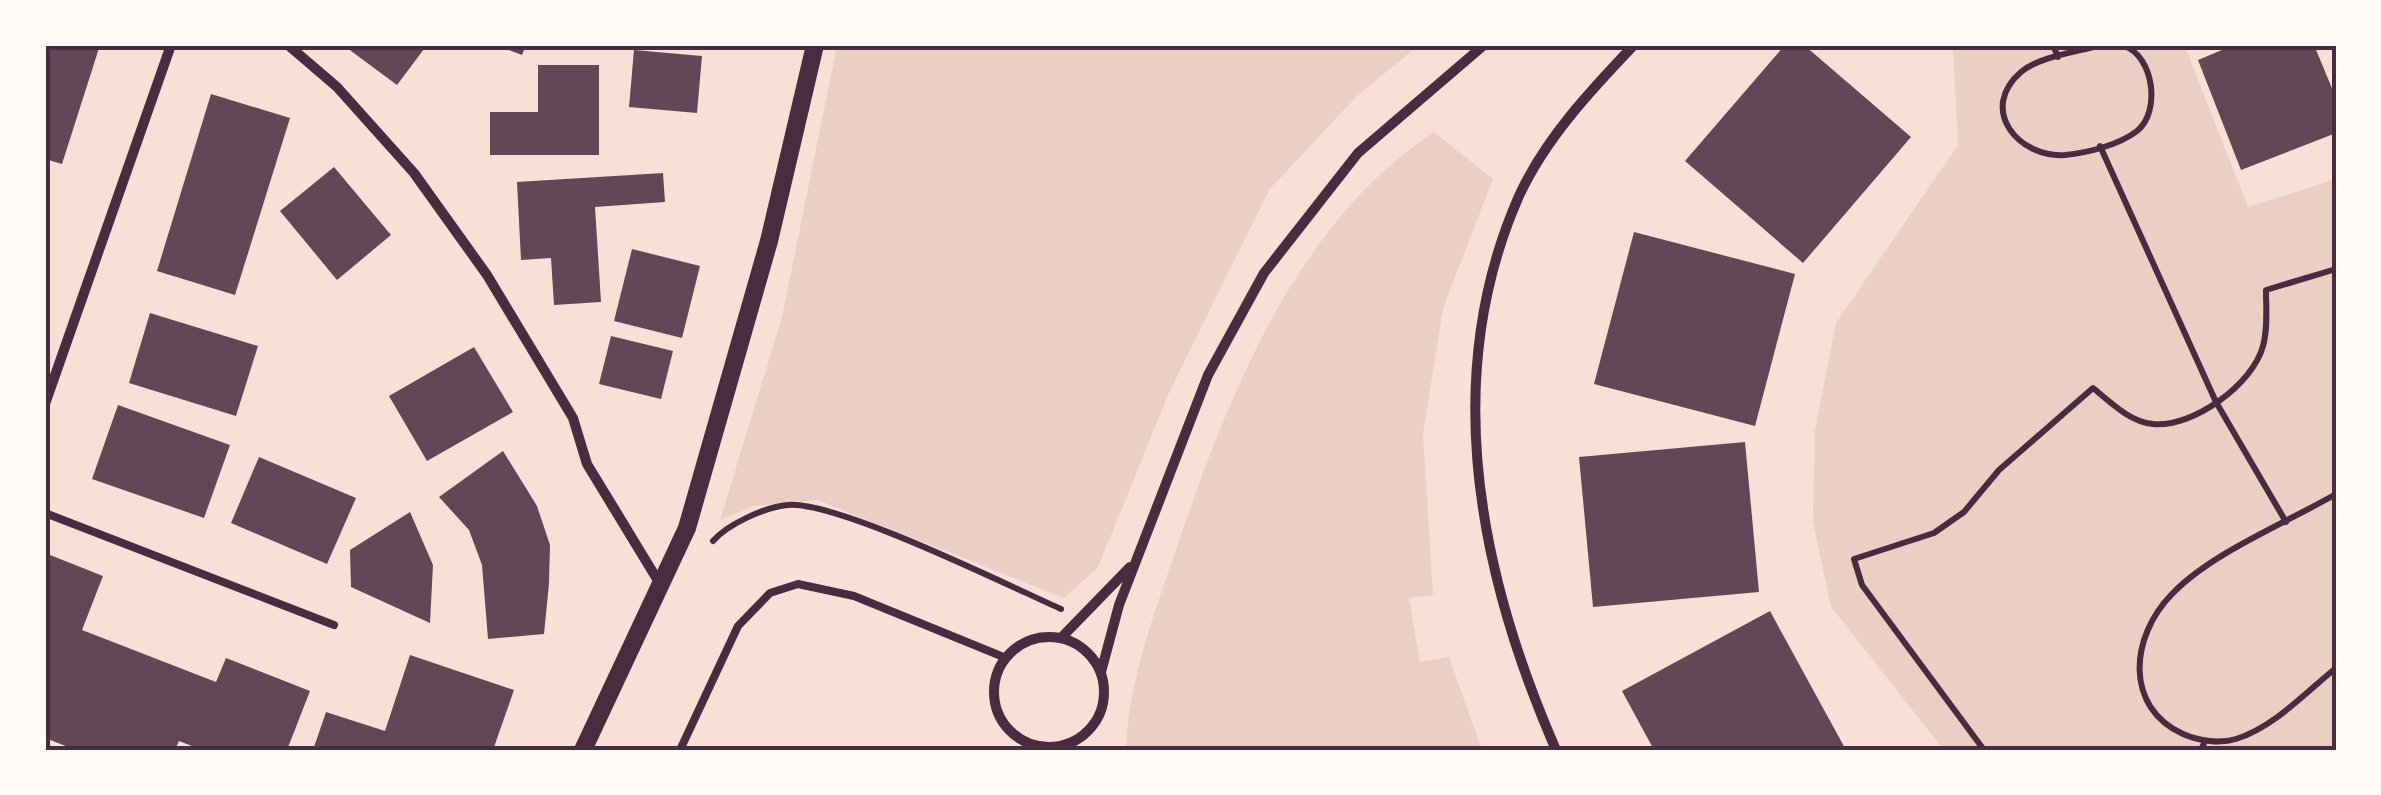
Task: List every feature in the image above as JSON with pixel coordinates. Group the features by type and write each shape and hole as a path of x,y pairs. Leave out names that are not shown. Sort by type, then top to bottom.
{"street":[{"path":"46,397 172,45"},
{"path":"288,45 337,87 414,173 486,275 573,418 587,464 660,584"},
{"path":"583,750 687,528 764,259 815,45"},
{"path":"1101,672 1078,645 1061,638 1031,640 1006,658 995,685 995,699 1006,726 1030,744 1076,746 1087,732 1103,705 1101,672 1119,606 1208,375 1264,273 1358,153 1484,45"},
{"path":"1556,750 1529,688 1485,541 1476,476 1480,341 1498,259 1520,195 1590,91 1634,45"},
{"path":"1061,638 1138,558"}],"lane":[{"path":"45,513 334,625"},
{"path":"680,750 738,626 770,594 798,584 854,596 1006,658"}],"path":[{"path":"2053,45 2058,57"},
{"path":"2101,45 2123,45 2139,56 2150,84 2152,107 2139,130 2100,146 2041,155 2019,143 2004,126 2002,107 2010,85 2024,69 2058,57 2101,45"},
{"path":"2100,146 2216,402 2286,522"},
{"path":"1984,750 1862,585 1854,559 1934,533 1964,512 1999,470 2093,388 2123,413 2153,424 2183,419 2216,402 2246,375 2263,348 2266,290 2336,269"},
{"path":"2336,494 2205,568 2172,594 2148,626 2139,664 2145,705 2167,727 2205,740 2232,740 2263,727 2336,668"},
{"path":"687,528 710,543 720,532 762,513 789,505 815,510 874,529 1062,609"},
{"path":"2201,750 2205,740"}],"shaded area":[{"path":"837,45 1419,45 1357,96 1269,190 1169,393 1098,567 1064,598 817,500 754,506 720,520 782,317"},
{"path":"1953,45 2195,45 2186,49 2248,207 2336,179 2336,750 1944,750 1831,607 1813,522 1815,430 1836,323 1958,145"},
{"path":"1434,132 1493,179 1443,308 1423,434 1433,595 1409,598 1420,662 1449,657 1482,750 1126,750 1142,653 1194,499 1241,380 1270,322 1340,217 1384,171"}],"building":[{"path":"45,45 100,45 62,164 45,159"},
{"path":"343,45 427,45 397,85"},
{"path":"495,45 526,45 522,55"},
{"path":"1785,45 1804,45 1911,137 1803,263 1685,161"},
{"path":"2234,45 2314,45 2336,98 2336,133 2241,170 2198,60"},
{"path":"634,50 702,56 697,113 629,107"},
{"path":"538,65 599,65 599,155 490,155 490,112 538,112"},
{"path":"211,94 290,118 235,295 157,271"},
{"path":"334,167 391,235 337,280 280,211"},
{"path":"663,173 665,202 595,207 601,302 554,305 551,258 521,260 517,182"},
{"path":"1634,232 1795,274 1755,426 1594,384"},
{"path":"632,249 700,266 682,338 614,321"},
{"path":"150,313 258,346 236,416 129,383"},
{"path":"611,336 673,351 661,399 599,384"},
{"path":"474,347 513,412 427,461 389,396"},
{"path":"118,405 230,445 204,518 92,479"},
{"path":"1745,442 1759,592 1593,607 1579,457"},
{"path":"503,451 537,506 550,545 549,583 544,634 488,639 482,565 469,530 439,497"},
{"path":"259,457 356,498 327,564 231,523"},
{"path":"410,512 433,565 430,623 351,587 350,550"},
{"path":"45,553 103,576 82,630 216,682 226,658 310,691 287,750 202,750 179,741 175,750 76,750 45,738"},
{"path":"1770,611 1846,750 1654,750 1622,691"},
{"path":"410,655 514,690 493,750 313,750 326,712 385,731"}]}
